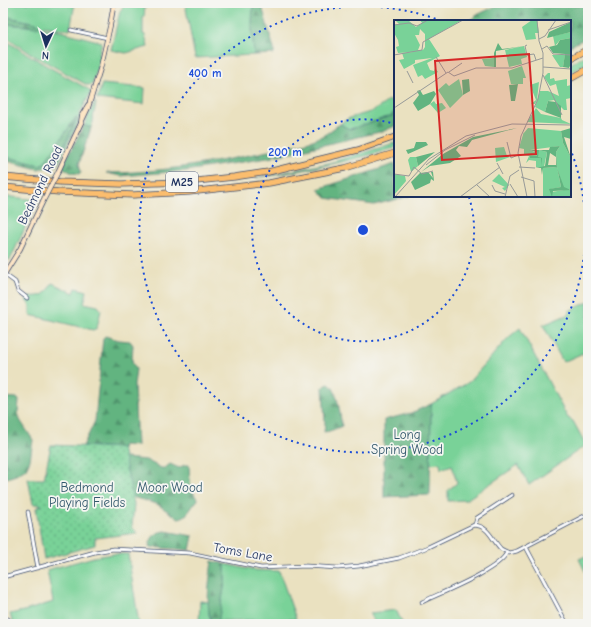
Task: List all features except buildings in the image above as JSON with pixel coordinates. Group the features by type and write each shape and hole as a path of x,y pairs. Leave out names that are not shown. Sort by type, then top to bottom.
{"highway":[{"path":"571,58 588,49"},
{"path":"571,78 588,68"},
{"name":"M25","path":"3,177 61,182 121,184 187,182 268,172 358,150 394,137"},
{"name":"M25","path":"3,187 59,192 126,194 189,192 269,183 345,168 394,153"}],"street":[{"name":"Bedmond Road","path":"4,275 20,249 88,108 108,38 114,3"},
{"path":"71,30 108,38"},
{"path":"4,275 15,282 18,291 27,298"},
{"name":"Toms Lane","path":"3,577 95,552 113,549 190,553 241,564 271,568 306,566 332,568 359,566 399,558 428,547 470,526 475,525 477,518 512,494"},
{"path":"28,512 38,568"},
{"path":"475,525 485,528 499,547 507,552 514,552 588,514"},
{"path":"526,547 567,624"},
{"path":"422,602 491,569 504,558 507,552"},
{"path":"3,618 8,619 10,624"}],"green space":[{"path":"3,3 75,3 70,30 42,27 102,42 99,55 102,56 92,85 87,85 33,55 3,35 3,23 39,26 36,23 3,16"},
{"path":"126,3 148,3 145,6 143,17 143,34 145,35 148,47 126,53 111,50 120,11"},
{"path":"185,3 253,3 252,27 254,55 195,58"},
{"path":"253,3 261,3 274,49 274,54 254,55 252,27"},
{"path":"502,3 588,3 588,37 571,46 571,20 470,20 477,15"},
{"path":"3,16 40,25 38,27 7,24 3,23"},
{"path":"3,39 91,92 80,113 78,123 57,166 55,166 77,119 76,117 45,163 39,165 3,156"},
{"path":"588,54 588,62 571,72 571,63"},
{"path":"102,84 145,88 144,104 97,99"},
{"path":"389,100 394,104 394,112 391,116 354,128 349,129 340,124 343,121 373,111"},
{"path":"95,102 96,103 91,128 84,125"},
{"path":"394,112 394,126 384,131 276,156 275,149 300,144 319,138 340,124 349,129 391,116"},
{"path":"76,117 77,118 55,166 38,169 3,160 3,156 39,165 44,163"},
{"path":"84,125 91,128 79,164 81,172 79,174 72,173 62,167"},
{"path":"394,143 394,148 361,157 309,169 256,178 329,163"},
{"path":"273,150 274,157 185,171 121,176 106,173 127,173 169,169 211,163"},
{"path":"394,164 394,197 406,197 374,205 326,198 318,189"},
{"path":"3,196 38,200 10,260 3,258"},
{"path":"52,283 74,293 76,288 87,291 84,303 98,306 101,310 97,328 93,330 30,315 30,305 26,301 29,296 38,296 43,294"},
{"path":"588,302 588,361 586,361 583,353 563,362 543,325 569,314 569,311"},
{"path":"520,328 564,411 568,418 573,421 586,445 529,485 518,465 466,500 448,501 448,490 457,483 452,465 441,469 440,463 430,464 431,404 469,382 508,338"},
{"path":"105,336 130,341 133,345 132,362 136,369 134,385 137,446 123,445 122,448 83,446 95,421 103,338"},
{"path":"329,384 335,391 337,397 342,426 324,432 323,387"},
{"path":"3,397 17,398 19,400 18,412 20,420 33,440 30,460 26,469 7,478 3,477 3,442 6,438 3,427"},
{"name":"Long Spring Wood","path":"431,404 430,495 384,497 384,420 411,413"},
{"name":"Bedmond Playing Fields","path":"51,445 122,448 134,504 132,527 137,533 95,538 95,545 44,559 36,508 42,505 33,504 28,479 44,479"},
{"name":"Moor Wood","path":"124,458 146,460 161,468 165,468 170,464 179,468 184,465 189,465 191,488 198,500 187,514 178,518 157,504 132,497"},
{"path":"165,531 193,536 190,550 149,547 154,536"},
{"path":"113,554 128,554 139,624 13,624 10,614 53,602 47,570 94,557"},
{"path":"588,555 588,577 579,559"},
{"path":"212,561 225,564 225,582 218,624 213,624 210,618 208,602"},
{"path":"225,564 252,570 279,571 296,619 218,621 225,582"},
{"path":"200,601 209,602 209,615 213,624 199,623"},
{"path":"396,610 403,624 375,624 370,613"}]}
